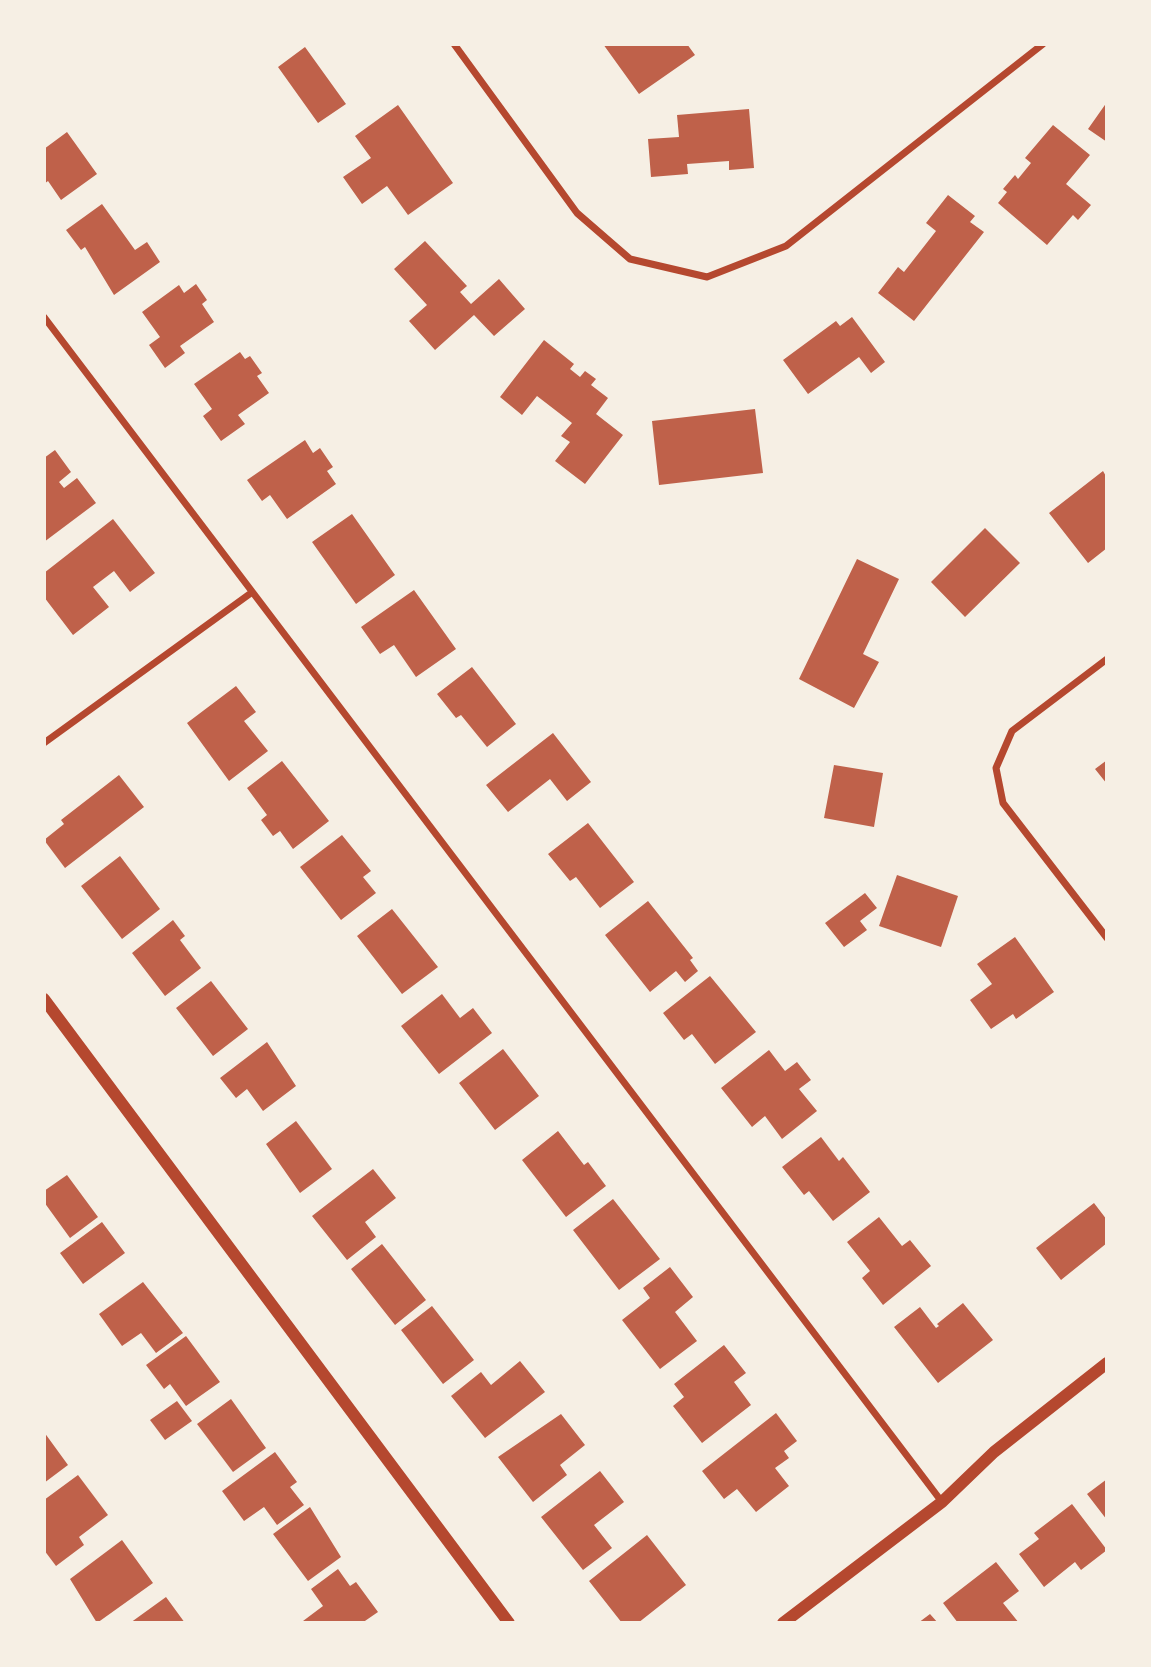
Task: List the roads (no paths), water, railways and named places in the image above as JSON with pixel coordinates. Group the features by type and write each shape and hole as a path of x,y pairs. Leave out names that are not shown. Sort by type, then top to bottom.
{"street":[{"path":"454,44 577,213 630,260 706,278 786,246 1043,44"},
{"path":"44,317 942,1502"},
{"path":"44,743 251,593"},
{"path":"1107,659 1012,731 996,768 1003,803 1107,938"},
{"path":"44,999 509,1623"},
{"path":"783,1623 942,1502 994,1452 1107,1363"}]}
